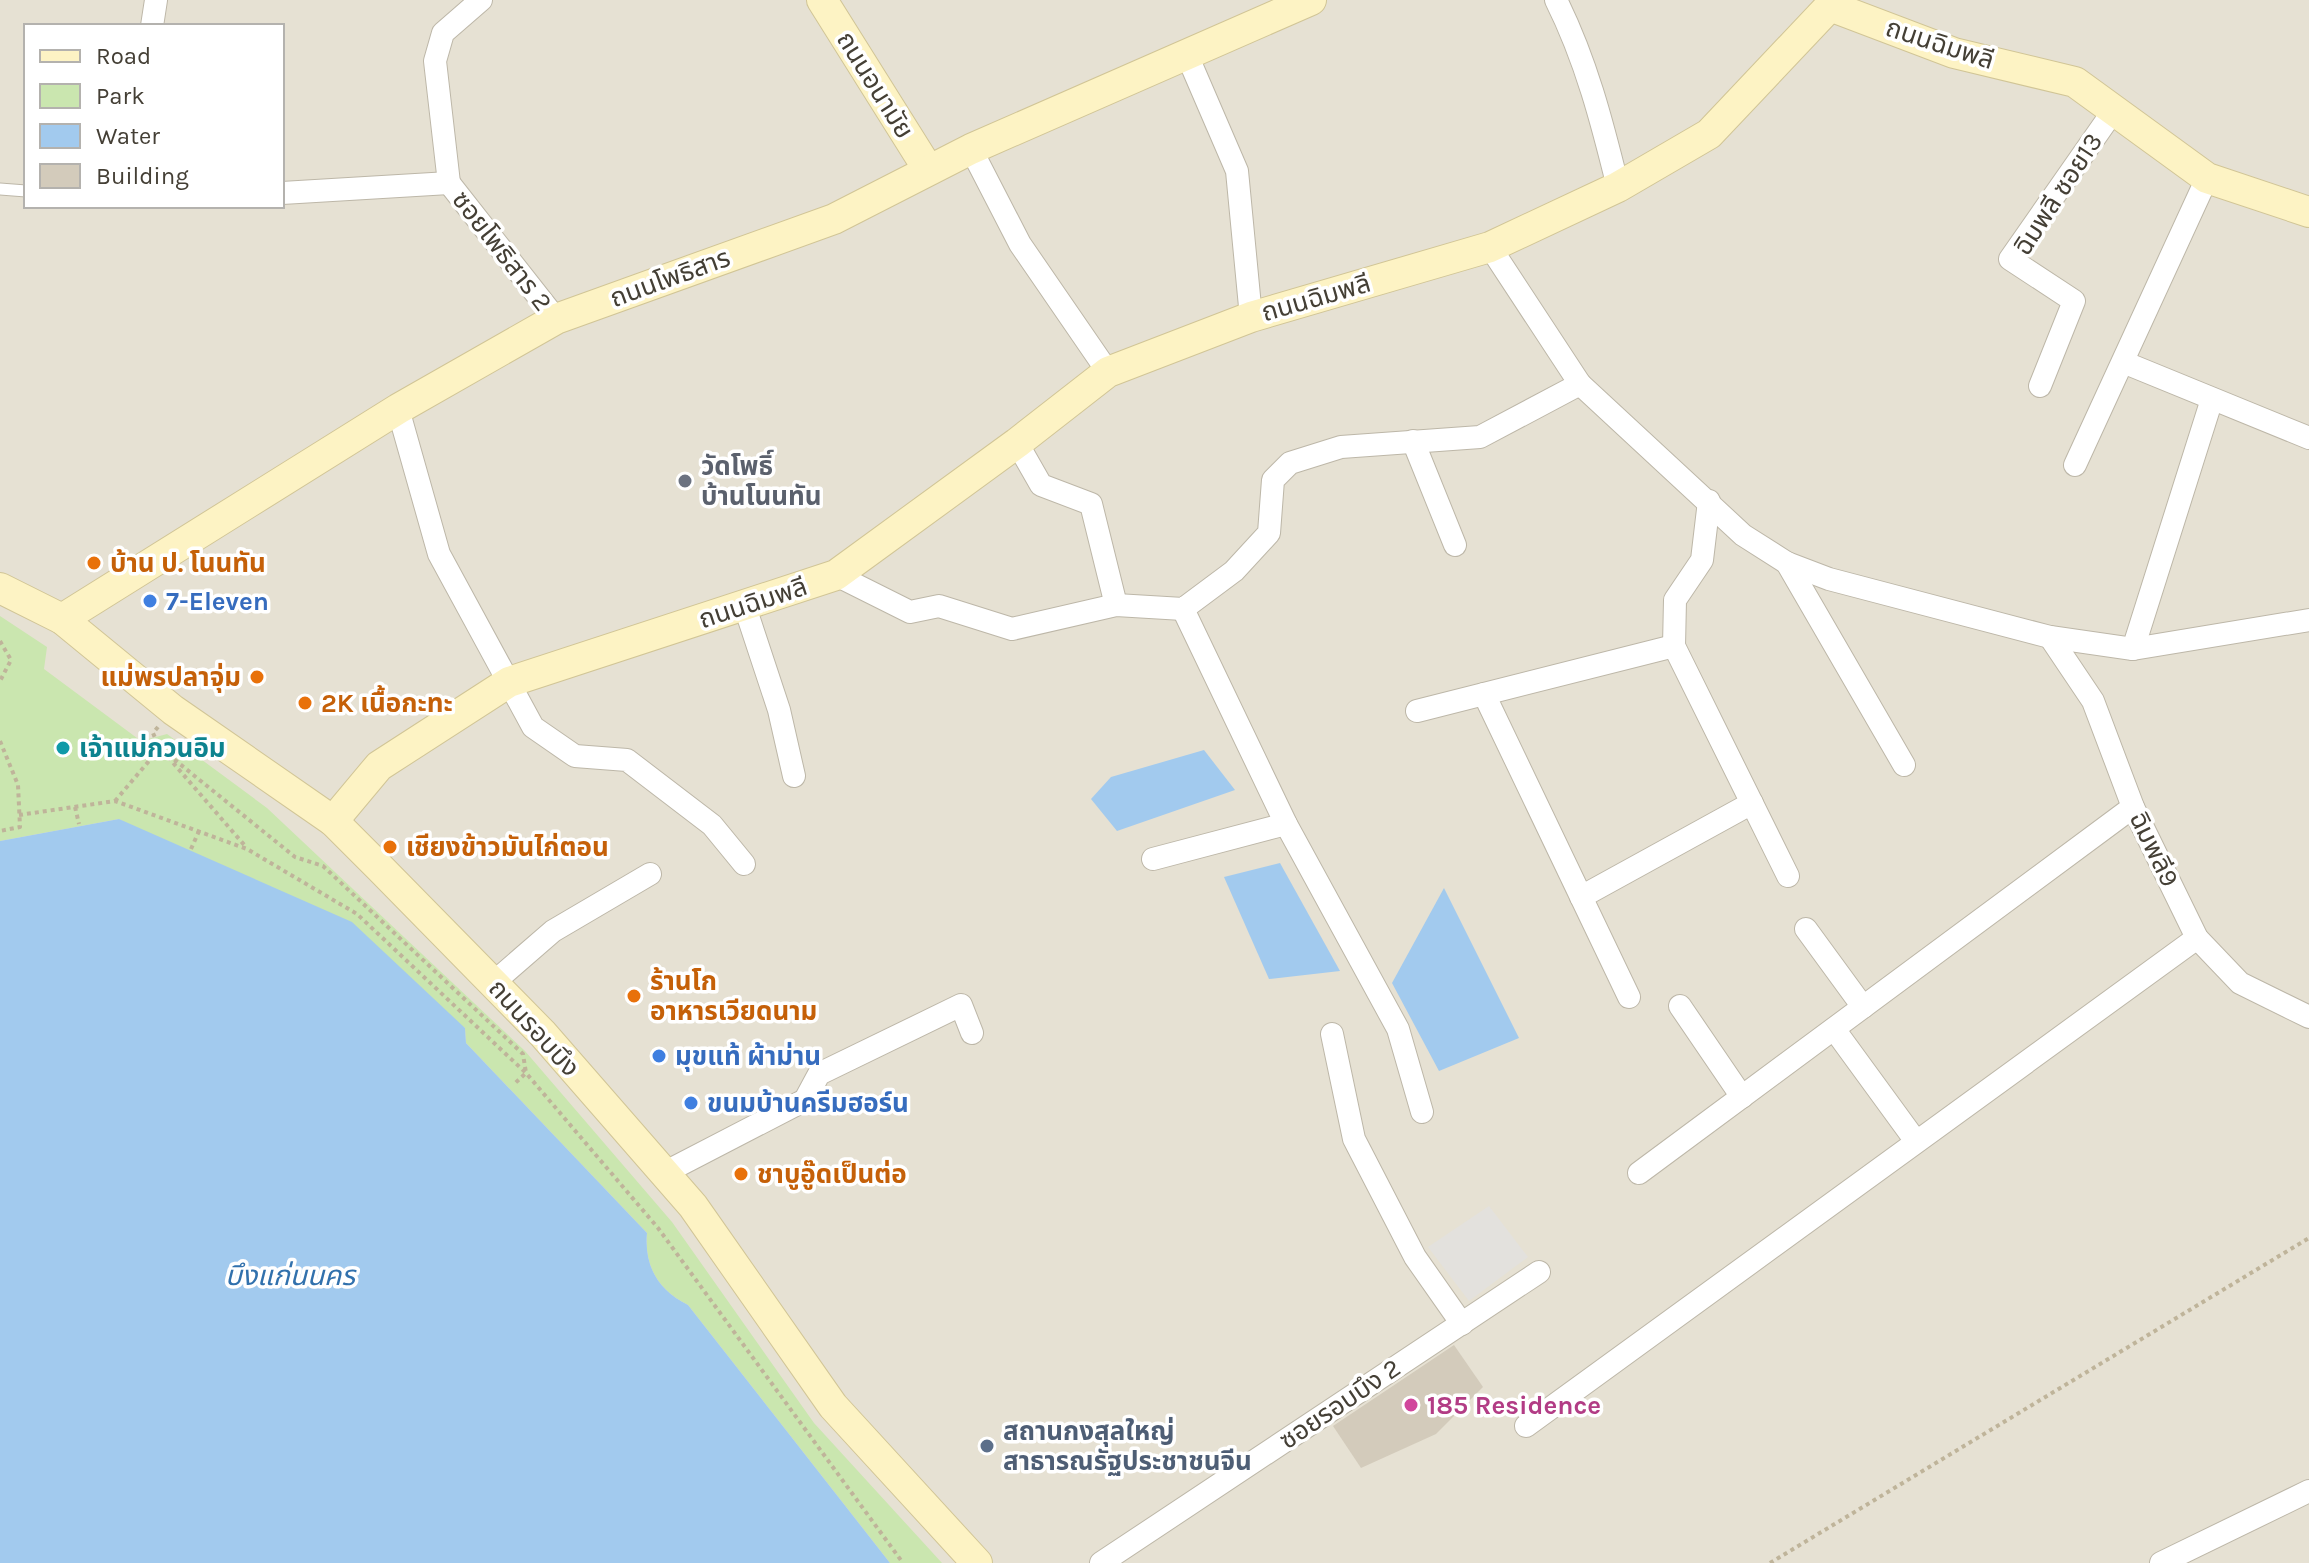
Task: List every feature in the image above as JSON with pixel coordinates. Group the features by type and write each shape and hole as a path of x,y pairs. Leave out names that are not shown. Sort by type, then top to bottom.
{"street":[{"path":"152,24 156,0"},
{"path":"284,193 449,183 435,61 443,33 481,0"},
{"name":"ถนนอนามัย","path":"822,0 928,169"},
{"name":"ถนนโพธิสาร","path":"62,619 398,409 556,319 834,219 971,149 1311,0"},
{"path":"1556,0 1576,39 1598,102 1618,187"},
{"name":"ถนนฉิมพลี","path":"333,821 379,766 509,682 836,575 1017,443 1108,372 1251,317 1490,247 1618,187 1709,134 1829,3 1954,53 2075,82 2207,178 2309,212"},
{"path":"1187,55 1237,171 1251,317"},
{"name":"ฉิมพลี ซอย13","path":"2040,386 2074,301 2010,259 2114,110"},
{"path":"971,149 1020,244 1108,372"},
{"path":"2075,465 2207,178"},
{"name":"ซอยโพธิสาร 2","path":"449,183 556,319"},
{"path":"1490,247 1580,384 1743,535 1787,563 1829,579 2050,637 2133,649 2309,620"},
{"path":"2123,362 2309,438"},
{"path":"836,575 910,612 939,606 1012,629 1116,605 1183,609 1234,571 1269,533 1273,480 1290,463 1341,447 1480,437 1580,384"},
{"path":"2133,649 2212,399"},
{"path":"398,409 439,554 533,727 575,756 627,760 712,825 744,864"},
{"path":"1413,441 1455,545"},
{"path":"1017,443 1041,485 1091,504 1116,605"},
{"path":"1709,501 1702,560 1675,600 1674,646 1788,876"},
{"path":"1787,563 1904,765"},
{"name":"ถนนรอบบึง","path":"0,588 62,619 173,710 333,821 543,1034 693,1206 833,1406 977,1563"},
{"path":"745,607 779,710 794,776"},
{"path":"1183,609 1286,824 1398,1029 1422,1112"},
{"name":"ฉิมพลี9","path":"2050,637 2093,701 2133,807 2197,938 2240,983 2309,1017"},
{"path":"1417,711 1674,646"},
{"path":"1484,694 1629,997"},
{"path":"1581,897 1752,803"},
{"path":"1639,1173 2133,807"},
{"path":"1153,859 1286,824"},
{"path":"493,983 553,931 650,874"},
{"path":"1806,929 1863,1007"},
{"path":"1526,1426 1915,1140 2197,938"},
{"path":"664,1173 805,1100 819,1074 961,1005 972,1033"},
{"path":"1680,1006 1742,1097"},
{"path":"1834,1029 1915,1140"},
{"path":"1332,1034 1354,1139 1415,1257 1462,1324"},
{"name":"ซอยรอบบึง 2","path":"1101,1563 1539,1272"},
{"path":"2161,1563 2309,1491"}],"lane":[{"path":"0,189 24,191"}],"path":[{"path":"0,641 11,660 0,681"},
{"path":"173,710 153,733 160,748 247,849"},
{"path":"0,741 18,785 20,827 0,831"},
{"path":"115,801 160,748"},
{"path":"160,748 295,857 323,866 523,1054 526,1073"},
{"path":"0,755 6,752"},
{"path":"19,815 115,801 247,849 357,914 526,1073 658,1228 903,1563"},
{"path":"75,807 79,824"},
{"path":"191,849 199,831"},
{"path":"513,1085 526,1073"},
{"path":"1770,1563 2309,1238"}],"shaded area":[{"path":"0,0 2309,0 2309,1563 0,1563"},
{"path":"1489,1206 1528,1257 1469,1301 1428,1247"}],"green space":[{"path":"0,616 47,647 44,669 141,741 167,734 267,808 525,1051 672,1222 814,1423 942,1563 890,1563 688,1305 669,1292 655,1276 648,1256 647,1233 466,1043 465,1028 119,819 0,841"}],"water":[{"path":"1204,750 1235,790 1117,831 1091,799 1111,777"},
{"name":"บึงแก่นนคร","path":"119,819 352,922 465,1028 466,1043 647,1233 648,1256 655,1276 669,1292 688,1305 890,1563 0,1563 0,841"},
{"path":"1280,863 1340,971 1269,979 1224,877"},
{"path":"1444,888 1519,1038 1439,1071 1392,983"}],"building":[{"name":"185 Residence","path":"1454,1345 1483,1387 1436,1434 1361,1468 1333,1426"}],"place":[{"name":"วัดโพธิ์ บ้านโนนทัน","path":"685,481"},
{"name":"บ้าน ป. โนนทัน","path":"94,563"},
{"name":"7-Eleven","path":"150,601"},
{"name":"แม่พรปลาจุ่ม","path":"257,677"},
{"name":"2K เนื้อกะทะ","path":"305,703"},
{"name":"เจ้าแม่กวนอิม","path":"63,748"},
{"name":"เชียงข้าวมันไก่ตอน","path":"390,847"},
{"name":"ร้านโก อาหารเวียดนาม","path":"634,996"},
{"name":"มุขแท้ ผ้าม่าน","path":"659,1056"},
{"name":"ขนมบ้านครีมฮอร์น","path":"691,1103"},
{"name":"ชาบูอู๊ดเป็นต่อ","path":"741,1174"},
{"name":"185 Residence","path":"1411,1405"},
{"name":"สถานกงสุลใหญ่ สาธารณรัฐประชาชนจีน","path":"987,1446"}]}
